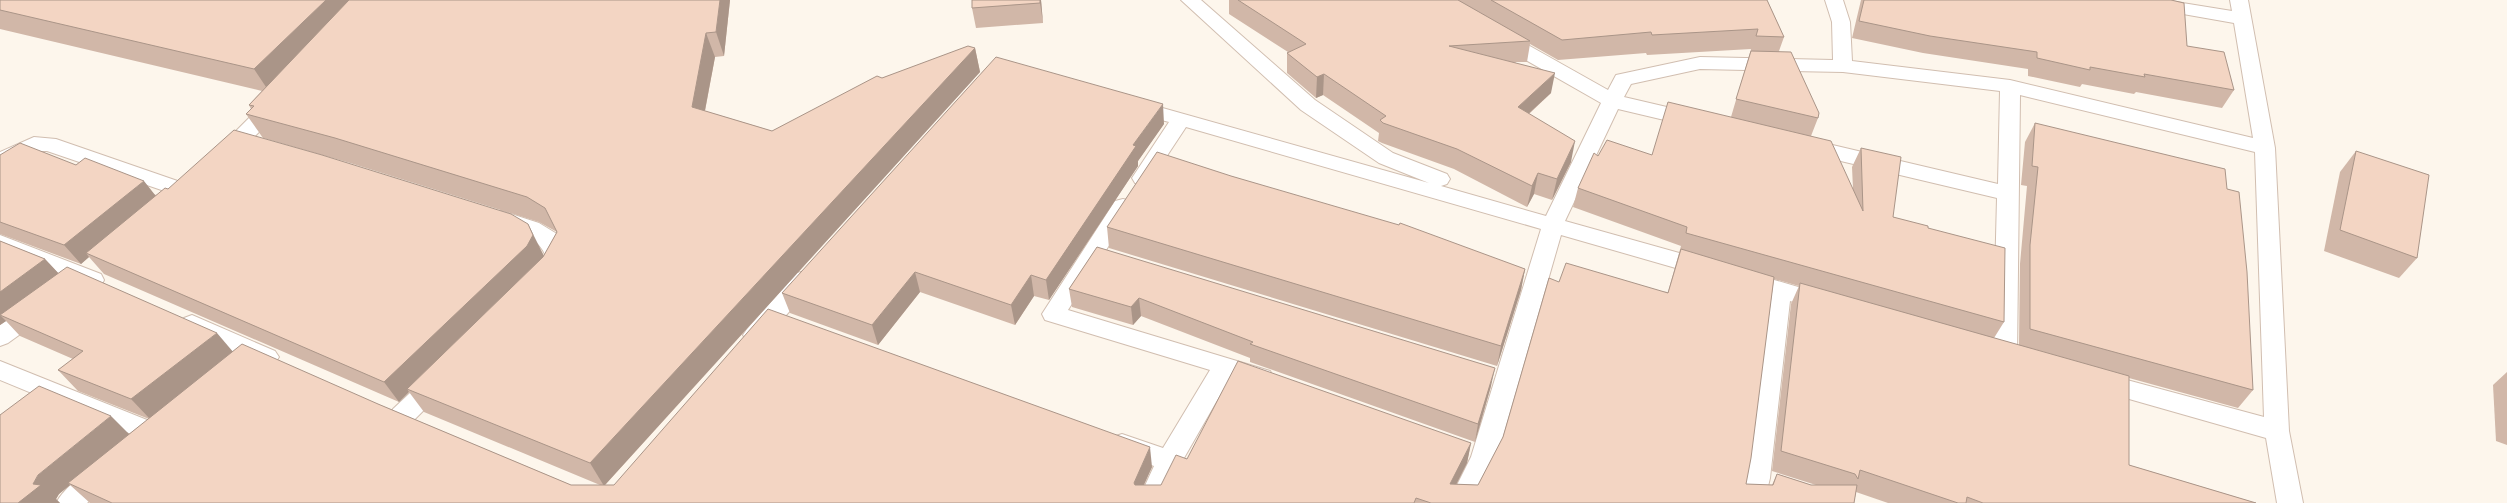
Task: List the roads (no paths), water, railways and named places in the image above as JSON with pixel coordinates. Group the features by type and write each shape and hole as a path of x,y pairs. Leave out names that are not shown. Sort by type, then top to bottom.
{"street":[{"path":"1834,0 1841,22 1843,66"},
{"path":"2132,0 2241,10 2265,148 2277,431 2290,503"},
{"path":"1195,1 1308,105 1386,158 1553,224"},
{"path":"1490,31 1612,102 1709,124"},
{"path":"1461,503 1484,457 1553,224 1623,79 1700,63 1843,66 2010,86 2265,148"},
{"path":"2005,356 2010,86"},
{"path":"170,205 240,140 290,88"},
{"path":"1112,100 1553,224 1840,308"},
{"path":"1181,119 1053,314 1225,365 1284,386"},
{"path":"240,140 262,146"},
{"path":"1793,142 2009,194"},
{"path":"0,161 34,144 49,144 185,191"},
{"path":"480,212 531,228 550,239 557,256 547,274 536,286"},
{"path":"0,243 92,269 112,289"},
{"path":"1092,253 1115,260"},
{"path":"740,352 819,263"},
{"path":"0,337 92,269"},
{"path":"1751,503 1768,481 1780,290"},
{"path":"169,314 246,359 290,367"},
{"path":"771,317 794,325"},
{"path":"1982,349 2028,362"},
{"path":"1150,503 1169,461 1225,365"},
{"path":"424,425 392,411 453,367"},
{"path":"0,370 144,440 70,503"},
{"path":"1484,373 1507,380"},
{"path":"2081,377 2277,431"},
{"path":"1102,436 1169,461"},
{"path":"1462,449 1484,457"}]}
